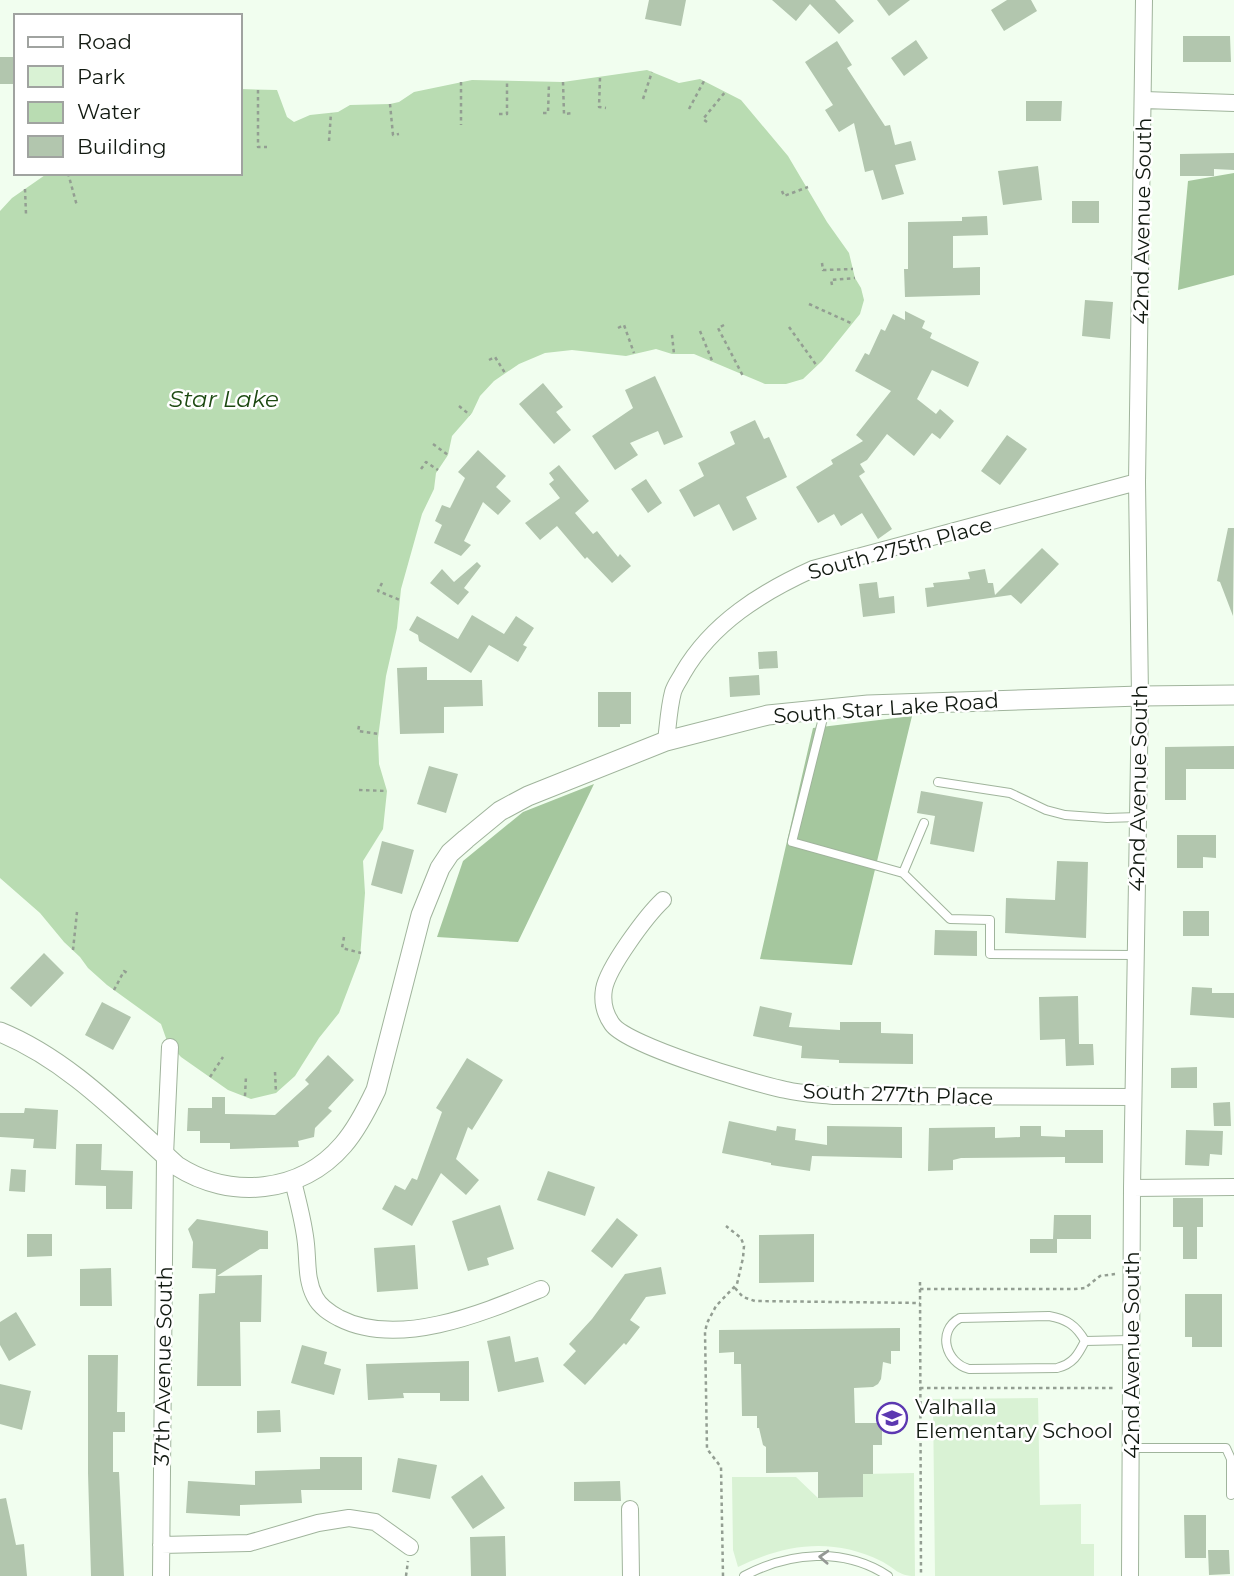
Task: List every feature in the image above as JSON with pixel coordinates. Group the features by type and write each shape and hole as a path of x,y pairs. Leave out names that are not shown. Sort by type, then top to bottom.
{"street":[{"name":"42nd Avenue South","path":"1130,1576 1133,1097 1140,695 1138,482 1144,0"},
{"path":"1144,100 1234,103"},
{"name":"South 275th Place","path":"666,741 673,690 689,663 706,640 741,609 777,586 813,569 1138,482"},
{"name":"South Star Lake Road","path":"0,1032 73,1075 192,1176 219,1185 266,1187 293,1181 307,1175 342,1146 376,1090 429,889 450,853 500,811 528,796 666,741 768,715 868,705 1140,695 1234,695"},
{"name":"South 277th Place","path":"663,900 644,919 606,981 604,998 607,1014 615,1028 656,1051 786,1090 834,1096 1133,1097"},
{"name":"37th Avenue South","path":"161,1576 165,1155 170,1047"},
{"path":"293,1181 303,1226 310,1284 323,1307 346,1322 375,1328 431,1326 485,1312 541,1289"},
{"path":"1132,1188 1234,1187"},
{"path":"630,1509 631,1576"},
{"path":"161,1545 248,1543 317,1523 349,1518 375,1522 410,1547"}],"lane":[{"path":"825,709 792,842 903,873 950,919 990,920 990,954 1135,955"},
{"path":"938,782 1010,793 1046,810 1065,815 1138,817"},
{"path":"903,873 924,823"},
{"path":"1049,1316 1075,1326 1085,1341 1072,1362 1057,1368 969,1369 955,1362 946,1343 949,1328 960,1318 1049,1316"},
{"path":"1085,1341 1131,1340"},
{"path":"1131,1448 1226,1448 1231,1459 1231,1495"},
{"path":"744,1576 782,1560 816,1556 864,1564 888,1576"}],"path":[{"path":"643,99 652,72"},
{"path":"600,78 599,107 606,107"},
{"path":"499,114 507,114 507,80"},
{"path":"689,109 704,81"},
{"path":"461,82 461,125"},
{"path":"563,82 564,114 573,113"},
{"path":"543,113 548,113 549,83"},
{"path":"258,90 257,148 267,148"},
{"path":"707,122 703,119 726,91"},
{"path":"390,104 393,135 399,134"},
{"path":"329,141 331,113"},
{"path":"69,175 78,206"},
{"path":"782,191 784,196 808,187"},
{"path":"25,189 26,214"},
{"path":"822,263 822,270 853,269"},
{"path":"832,285 831,279 855,278"},
{"path":"809,304 853,324"},
{"path":"724,325 718,328 743,376"},
{"path":"618,328 624,326 635,353"},
{"path":"789,327 817,366"},
{"path":"700,331 713,363"},
{"path":"672,335 674,354"},
{"path":"489,360 495,357 505,373"},
{"path":"459,406 470,415"},
{"path":"433,444 448,455"},
{"path":"421,469 426,461 438,470"},
{"path":"382,583 378,591 400,600"},
{"path":"359,726 358,731 379,734"},
{"path":"359,790 387,790"},
{"path":"73,950 78,912"},
{"path":"344,937 342,948 361,953"},
{"path":"114,990 124,971 129,974"},
{"path":"210,1077 223,1057"},
{"path":"275,1072 276,1093"},
{"path":"245,1097 246,1076"},
{"path":"723,1576 721,1467 707,1449 705,1332 716,1306 735,1288 744,1246 736,1232 726,1226"},
{"path":"920,1289 1076,1289 1085,1288 1100,1276 1132,1273"},
{"path":"920,1282 921,1576"},
{"path":"735,1288 743,1297 755,1301 920,1303"},
{"path":"920,1388 1131,1388"}],"green space":[{"path":"1038,1398 1040,1505 1081,1504 1081,1544 1094,1544 1094,1576 935,1576 933,1399"},
{"path":"914,1473 915,1576 900,1573 863,1553 827,1546 809,1546 773,1553 738,1567 733,1550 732,1477 796,1477 818,1498 863,1497 863,1474"}],"shaded area":[{"path":"1234,173 1234,275 1178,290 1188,181"},
{"path":"912,716 852,965 760,959 813,728"},
{"path":"594,784 518,942 437,937 463,861 523,812"}],"water":[{"name":"Star Lake","path":"647,70 679,83 700,79 741,100 788,156 827,222 849,253 864,300 860,314 822,361 803,379 786,384 765,384 694,354 672,354 656,349 626,356 572,350 545,353 519,364 494,381 480,396 472,413 452,436 448,455 436,473 434,489 422,514 401,589 378,738 379,764 387,791 383,829 363,861 365,893 360,958 339,1013 295,1076 276,1093 251,1099 228,1090 181,1057 167,1041 161,1024 88,968 40,913 0,878 0,211 12,198 45,175 242,175 242,89 277,90 287,117 294,122 310,115 338,112 350,105 399,102 414,92 472,80 563,82"}],"building":[{"path":"649,0 686,0 681,26 645,19"},
{"path":"772,0 835,0 854,21 839,34 810,4 796,21"},
{"path":"877,0 910,0 889,16"},
{"path":"1007,0 1031,0 1037,11 1004,31 991,10"},
{"path":"1183,36 1230,36 1231,62 1183,62"},
{"path":"916,40 928,58 904,76 891,58"},
{"path":"837,41 852,65 847,68 885,126 890,125 895,145 911,141 916,160 895,165 904,194 882,200 873,170 865,172 854,123 839,132 825,110 833,105 805,62"},
{"path":"0,57 14,57 13,84 0,84"},
{"path":"1026,101 1062,101 1061,121 1026,121"},
{"path":"1234,153 1234,170 1214,169 1214,176 1180,176 1180,154"},
{"path":"1038,166 1042,200 1003,205 998,171"},
{"path":"1072,201 1099,201 1099,223 1072,223"},
{"path":"987,216 988,235 953,236 953,268 980,267 980,295 905,297 904,269 908,269 908,222 962,221 962,217"},
{"path":"1085,300 1113,302 1110,339 1082,336"},
{"path":"905,311 925,321 922,328 932,333 930,338 979,362 968,387 932,370 917,399 936,414 940,409 954,421 940,439 932,433 914,456 887,434 867,460 860,464 865,472 859,476 892,529 878,539 862,513 841,526 834,514 818,523 796,487 833,464 831,460 863,441 856,435 891,391 855,371 865,353 869,355 881,329 885,331 893,314 905,320"},
{"path":"655,376 683,437 664,445 658,431 630,443 638,455 615,470 592,436 633,408 625,390"},
{"path":"543,383 563,407 556,412 571,430 554,444 519,404"},
{"path":"755,420 764,439 769,437 787,477 746,497 757,519 733,531 719,504 694,517 679,490 704,476 698,463 735,444 730,432"},
{"path":"1007,435 1027,449 1000,485 981,471"},
{"path":"478,450 506,476 496,487 511,501 498,515 483,502 464,541 471,545 461,556 434,543 442,525 435,521 442,505 450,508 465,478 458,472"},
{"path":"559,465 589,501 575,513 593,534 597,531 618,557 620,554 631,566 612,583 587,557 585,559 557,526 540,540 525,523 560,498 549,484 554,480 549,473"},
{"path":"646,479 662,503 648,513 631,489"},
{"path":"1228,528 1234,528 1233,616 1220,582 1217,581"},
{"path":"1042,548 1059,564 1021,604 1011,595 927,607 925,588 934,587 933,583 970,579 968,572 985,569 988,583 993,583 995,595"},
{"path":"477,562 481,566 464,588 469,592 458,605 430,583 442,569 454,582"},
{"path":"877,582 879,598 894,596 895,613 863,617 859,584"},
{"path":"472,615 504,634 516,616 534,628 523,645 527,647 518,662 489,645 471,673 419,641 418,635 409,630 417,616 458,639"},
{"path":"777,651 778,668 759,669 758,652"},
{"path":"427,667 427,680 482,680 483,706 444,707 444,733 400,734 397,668"},
{"path":"759,675 760,695 730,697 729,677"},
{"path":"598,692 631,692 631,724 598,727"},
{"path":"1234,746 1234,769 1186,769 1186,800 1165,800 1165,747"},
{"path":"429,766 458,774 446,813 417,804"},
{"path":"921,791 983,802 974,852 930,844 935,816 917,813"},
{"path":"1177,835 1216,835 1216,858 1203,857 1203,868 1177,868"},
{"path":"382,841 414,850 402,894 371,885"},
{"path":"1057,861 1088,862 1086,938 1005,933 1006,898 1055,900"},
{"path":"1183,911 1209,911 1209,936 1183,936"},
{"path":"935,930 977,931 977,956 934,955"},
{"path":"44,953 64,973 31,1007 10,988"},
{"path":"1192,987 1212,988 1212,993 1234,993 1234,1018 1190,1015"},
{"path":"1078,996 1079,1044 1093,1044 1094,1065 1066,1066 1065,1039 1040,1040 1039,997"},
{"path":"102,1002 131,1017 113,1050 85,1035"},
{"path":"760,1006 792,1013 789,1027 840,1030 840,1022 881,1022 881,1033 913,1034 913,1064 839,1063 839,1060 801,1058 802,1046 753,1036"},
{"path":"328,1055 354,1080 328,1108 332,1111 315,1128 314,1137 298,1141 299,1147 230,1149 230,1143 200,1143 200,1131 187,1131 188,1108 212,1108 212,1097 225,1097 225,1114 275,1115 309,1084 305,1080"},
{"path":"467,1058 503,1080 472,1130 468,1127 456,1159 479,1180 466,1195 441,1173 412,1226 382,1209 395,1185 405,1190 412,1178 417,1180 442,1112 436,1108"},
{"path":"1197,1067 1197,1088 1171,1088 1171,1068"},
{"path":"1230,1102 1231,1126 1214,1126 1213,1103"},
{"path":"25,1108 58,1110 56,1149 33,1148 34,1139 0,1137 0,1113 24,1113"},
{"path":"729,1121 776,1131 777,1126 796,1129 795,1140 827,1145 827,1126 902,1127 902,1158 812,1156 810,1171 771,1165 722,1153"},
{"path":"1020,1126 1041,1126 1041,1136 1065,1137 1065,1130 1103,1130 1103,1163 1065,1163 1065,1157 961,1158 953,1160 953,1170 928,1171 929,1128 995,1127 995,1138 1020,1137"},
{"path":"1186,1130 1223,1131 1222,1155 1210,1154 1209,1166 1185,1165"},
{"path":"76,1144 102,1144 101,1170 133,1171 132,1209 106,1209 106,1186 75,1185"},
{"path":"11,1169 26,1170 25,1192 9,1191"},
{"path":"548,1171 595,1187 585,1216 537,1200"},
{"path":"1173,1198 1203,1198 1203,1227 1197,1227 1197,1259 1183,1259 1183,1227 1173,1227"},
{"path":"500,1205 514,1249 487,1258 489,1265 468,1271 452,1221"},
{"path":"1054,1215 1091,1215 1091,1239 1053,1239"},
{"path":"617,1218 638,1235 612,1268 591,1251"},
{"path":"197,1219 268,1231 268,1249 260,1249 217,1276 262,1275 261,1322 240,1322 241,1386 197,1386 199,1294 215,1293 216,1269 192,1268 193,1242 188,1229"},
{"path":"27,1234 52,1234 52,1256 27,1257"},
{"path":"814,1234 814,1282 759,1283 759,1235"},
{"path":"1030,1239 1057,1239 1057,1253 1030,1253"},
{"path":"415,1245 418,1289 377,1292 374,1248"},
{"path":"661,1267 666,1294 646,1297 630,1320 640,1327 626,1345 624,1343 585,1385 563,1365 576,1351 569,1344 592,1319 625,1274"},
{"path":"111,1268 112,1306 80,1306 80,1269"},
{"path":"1185,1294 1222,1294 1222,1347 1192,1347 1192,1337 1185,1337"},
{"path":"16,1312 36,1345 9,1361 0,1345 0,1322"},
{"path":"900,1328 900,1351 891,1351 891,1364 883,1362 878,1384 873,1387 854,1388 855,1423 882,1423 882,1445 873,1445 873,1474 863,1474 863,1497 818,1498 818,1472 766,1473 766,1447 757,1428 757,1416 742,1416 741,1364 734,1364 734,1352 719,1353 719,1330"},
{"path":"510,1336 515,1362 538,1357 544,1382 498,1392 487,1341"},
{"path":"302,1345 327,1352 324,1364 341,1369 334,1395 291,1383"},
{"path":"88,1355 118,1355 117,1412 125,1412 125,1432 113,1432 113,1472 119,1472 124,1576 91,1576"},
{"path":"469,1361 469,1401 440,1401 440,1393 403,1393 404,1398 368,1400 366,1364"},
{"path":"0,1384 31,1391 22,1430 0,1424"},
{"path":"280,1410 281,1432 257,1433 257,1411"},
{"path":"320,1457 362,1457 362,1490 301,1490 302,1503 240,1505 240,1516 186,1513 188,1481 255,1485 255,1471 320,1469"},
{"path":"398,1458 437,1465 430,1499 392,1492"},
{"path":"482,1475 505,1508 473,1529 451,1497"},
{"path":"620,1481 621,1501 574,1501 574,1482"},
{"path":"6,1498 16,1545 24,1544 27,1576 0,1576 0,1499"},
{"path":"1184,1515 1206,1515 1206,1558 1185,1558"},
{"path":"505,1536 506,1576 471,1576 470,1537"},
{"path":"1208,1550 1229,1550 1230,1574 1209,1575"}],"place":[{"name":"Valhalla Elementary School","path":"892,1418"}]}
